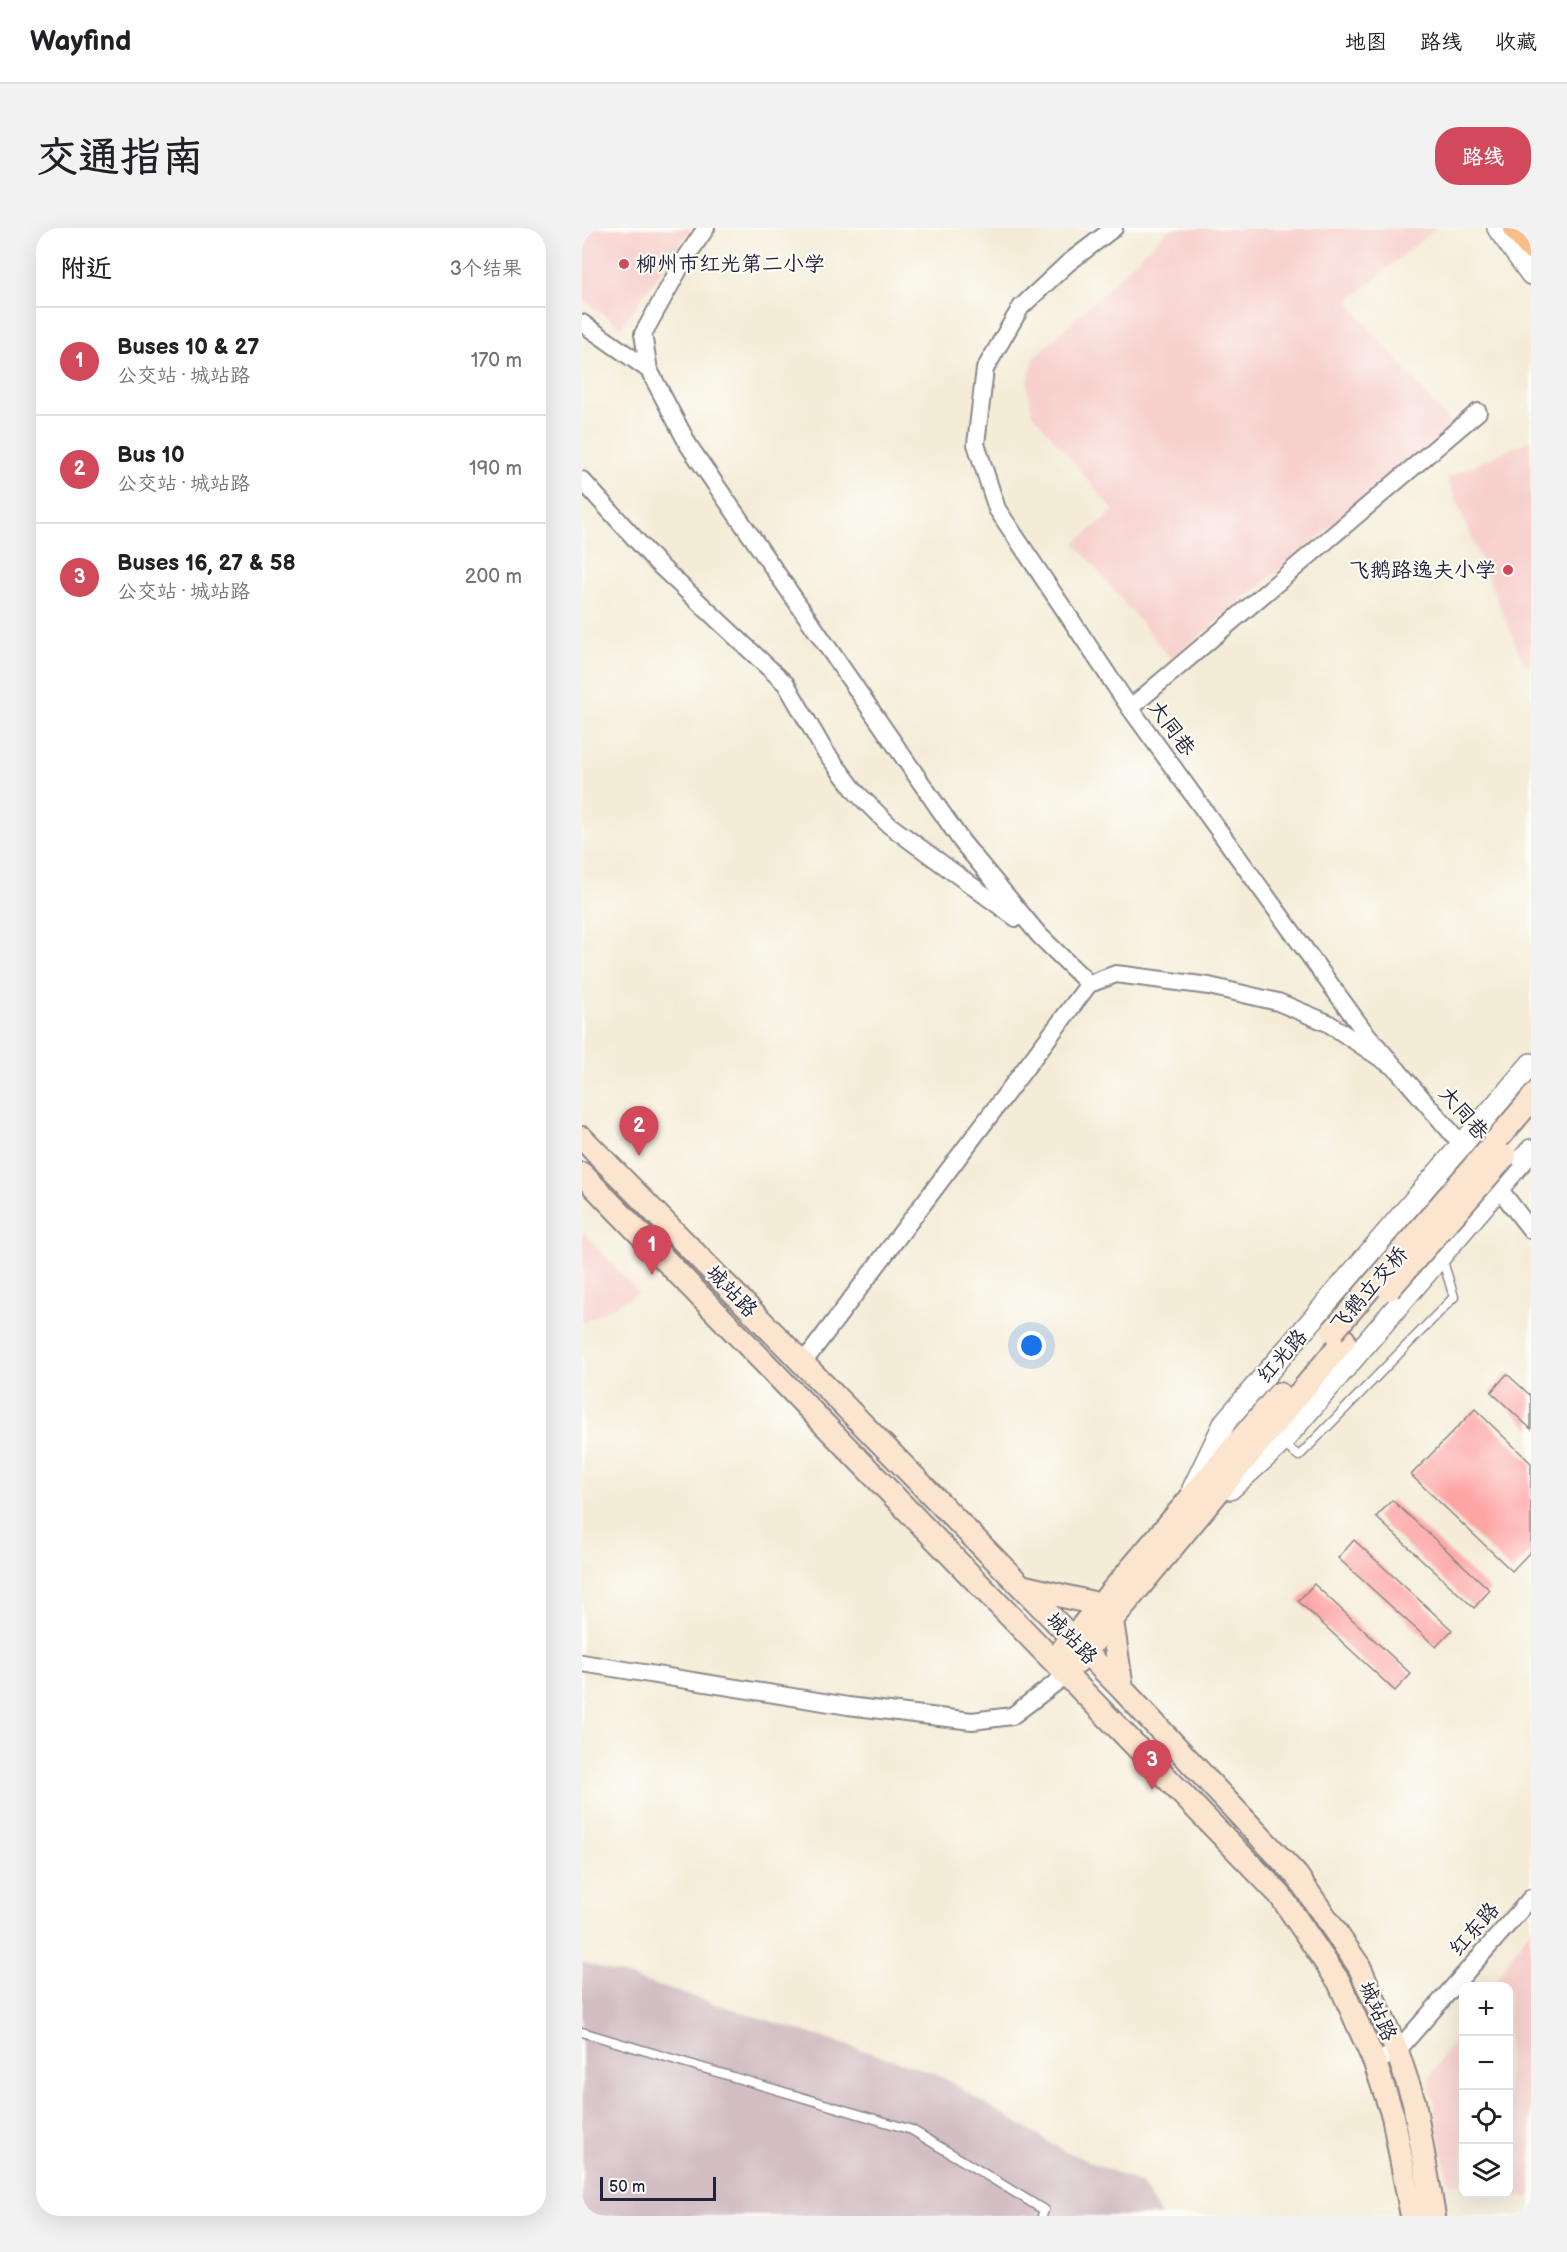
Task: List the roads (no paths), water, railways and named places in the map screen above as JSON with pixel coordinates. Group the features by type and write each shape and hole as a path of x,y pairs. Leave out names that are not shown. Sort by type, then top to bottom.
{"main road":[{"path":"1516,228 1531,246"},
{"name":"飞鹅立交桥","path":"1191,1512 1339,1336 1531,1100"},
{"name":"飞鹅立交桥","path":"1339,1336 1531,1126"},
{"name":"城站路","path":"582,1138 1122,1689 1298,1876 1359,1966 1397,2051 1414,2102 1434,2216"},
{"name":"城站路","path":"582,1174 1280,1895 1339,1982 1375,2063 1393,2116 1412,2216"},
{"name":"红光路","path":"1060,1668 1191,1512"},
{"path":"1021,1586 1107,1612 1122,1689"}],"street":[{"path":"706,228 683,262 643,334 649,370 689,446 962,842 1039,935 1089,984"},
{"name":"大同巷","path":"1114,228 1068,263 1021,307 985,369 976,444 997,509 1130,708 1364,1031 1463,1145 1531,1230"},
{"path":"1498,228 1531,274"},
{"path":"582,323 649,370"},
{"path":"1130,708 1478,412"},
{"path":"582,480 657,563 786,684 824,750 856,792 889,825 1039,935"},
{"path":"803,1363 1071,1011 1089,984 1116,974 1209,986 1278,1002 1328,1023 1398,1070"},
{"name":"红光路","path":"1191,1512 1225,1422 1531,1064"},
{"name":"红光路","path":"1191,1512 1281,1443 1531,1150"},
{"path":"582,1663 848,1706 972,1721 1012,1716 1060,1668"},
{"name":"红东路","path":"1375,2063 1397,2051 1531,1898"}],"lane":[{"path":"1281,1443 1299,1456 1454,1297 1442,1256"},
{"path":"582,2032 912,2130 1044,2210 1042,2216"}],"place":[{"name":"柳州市红光第二小学","path":"624,264"},
{"name":"飞鹅路逸夫小学","path":"1508,570"},
{"name":"Bus 10","path":"639,1156"},
{"name":"Buses 10 & 27","path":"652,1275"},
{"name":"Buses 16, 27 & 58","path":"1152,1790"}]}
